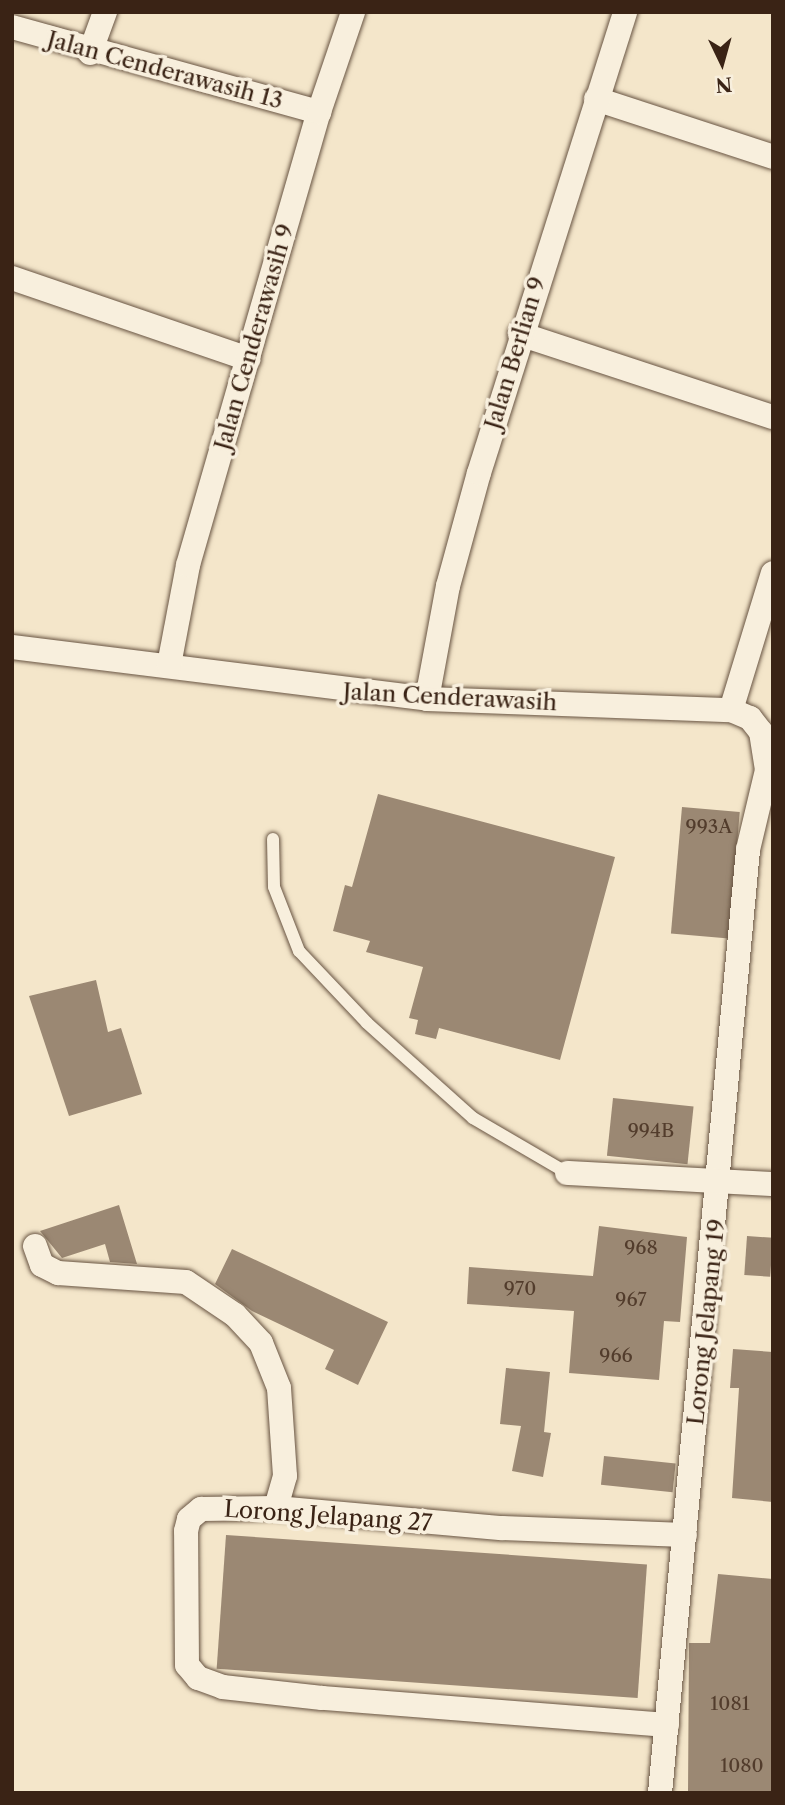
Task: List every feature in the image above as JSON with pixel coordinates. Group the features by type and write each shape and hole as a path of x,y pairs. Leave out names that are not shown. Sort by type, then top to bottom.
{"street":[{"path":"90,52 105,12"},
{"name":"Jalan Cenderawasih 9","path":"169,665 188,565 319,113 354,12"},
{"name":"Jalan Berlian 9","path":"427,699 448,586 520,334 625,12"},
{"name":"Jalan Cenderawasih 13","path":"12,27 90,52 319,113"},
{"path":"596,99 773,157"},
{"path":"12,278 248,359"},
{"path":"520,334 773,417"},
{"path":"731,710 773,573"},
{"name":"Jalan Cenderawasih","path":"12,647 427,699 731,710"},
{"name":"Lorong Jelapang 19","path":"660,1793 720,1180 748,850 766,749 750,718 731,710"},
{"path":"567,1174 773,1184"},
{"path":"35,1246 42,1265 58,1273 186,1282 235,1315 261,1343 279,1388 285,1476 276,1508"},
{"name":"Lorong Jelapang 27","path":"667,1725 322,1698 223,1687 198,1678 187,1665 189,1518 201,1509 276,1508 502,1528 685,1535"}],"lane":[{"path":"273,839 274,887 299,951 367,1023 473,1118 567,1174"}],"building":[{"path":"378,794 615,857 560,1060 439,1028 436,1039 415,1034 418,1020 409,1018 423,967 366,952 370,941 333,931 345,885 352,887"},
{"path":"682,807 740,812 729,939 671,934"},
{"path":"96,980 108,1032 121,1028 142,1094 69,1116 29,996"},
{"path":"613,1098 694,1106 687,1164 607,1156"},
{"path":"119,1205 137,1264 110,1262 105,1244 62,1258 40,1231"},
{"path":"599,1226 687,1237 680,1322 664,1321 659,1380 569,1373 574,1311 467,1304 469,1267 593,1276"},
{"path":"747,1236 773,1238 770,1277 744,1275"},
{"path":"232,1249 388,1322 358,1385 325,1369 334,1350 252,1311 215,1284"},
{"path":"733,1349 773,1352 773,1502 732,1498 739,1388 730,1388"},
{"path":"506,1368 550,1372 544,1432 551,1433 543,1477 512,1471 521,1426 500,1424"},
{"path":"604,1456 676,1464 673,1492 601,1485"},
{"path":"226,1535 647,1564 638,1698 217,1669"},
{"path":"718,1574 773,1579 773,1793 688,1793 689,1643 710,1643"}]}
